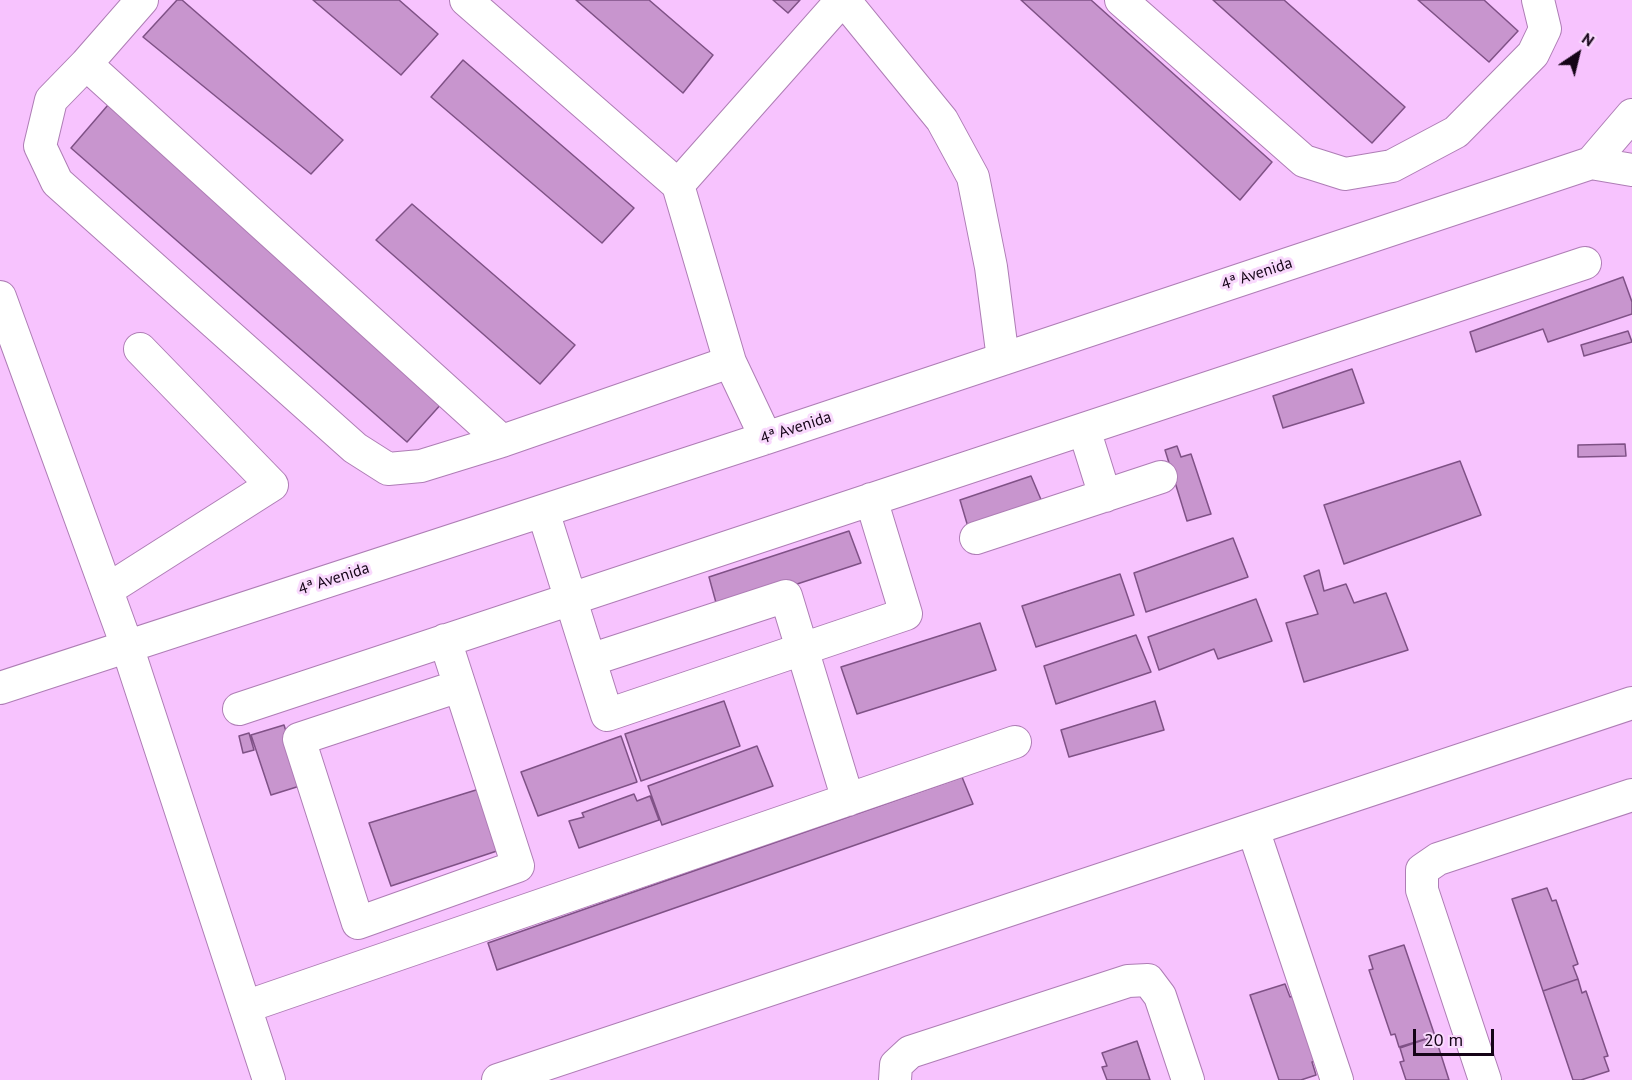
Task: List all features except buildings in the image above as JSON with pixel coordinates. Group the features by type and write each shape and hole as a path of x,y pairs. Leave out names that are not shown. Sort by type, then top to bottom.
{"street":[{"path":"142,0 51,100 40,146 57,182 355,448 388,469 421,466 502,441 730,362"},
{"path":"466,0 678,184 730,362 766,438"},
{"path":"678,184 843,0 942,120 973,177 991,267 1003,359"},
{"path":"1121,0 1304,161 1345,174 1392,166 1456,132 1533,54 1545,10"},
{"path":"86,64 502,441"},
{"path":"1591,163 1632,114"},
{"path":"1591,163 1632,170"},
{"name":"4ª Avenida","path":"0,688 766,438 1591,163"},
{"path":"239,709 1585,263"},
{"path":"0,297 127,646 269,1080"},
{"path":"107,590 272,485 140,349"},
{"path":"1084,429 1105,496"},
{"path":"976,538 1161,477"},
{"path":"543,511 607,715 906,614 871,499"},
{"path":"590,660 786,596 848,800"},
{"path":"445,640 518,866 358,923 299,738 459,686"},
{"path":"498,1080 1632,704"},
{"path":"245,1007 1015,742"},
{"path":"1485,1080 1422,891 1422,870 1438,859 1632,795"},
{"path":"1253,829 1336,1080"},
{"path":"895,1080 896,1065 910,1052 1128,981 1148,980 1160,996 1188,1080"}]}
